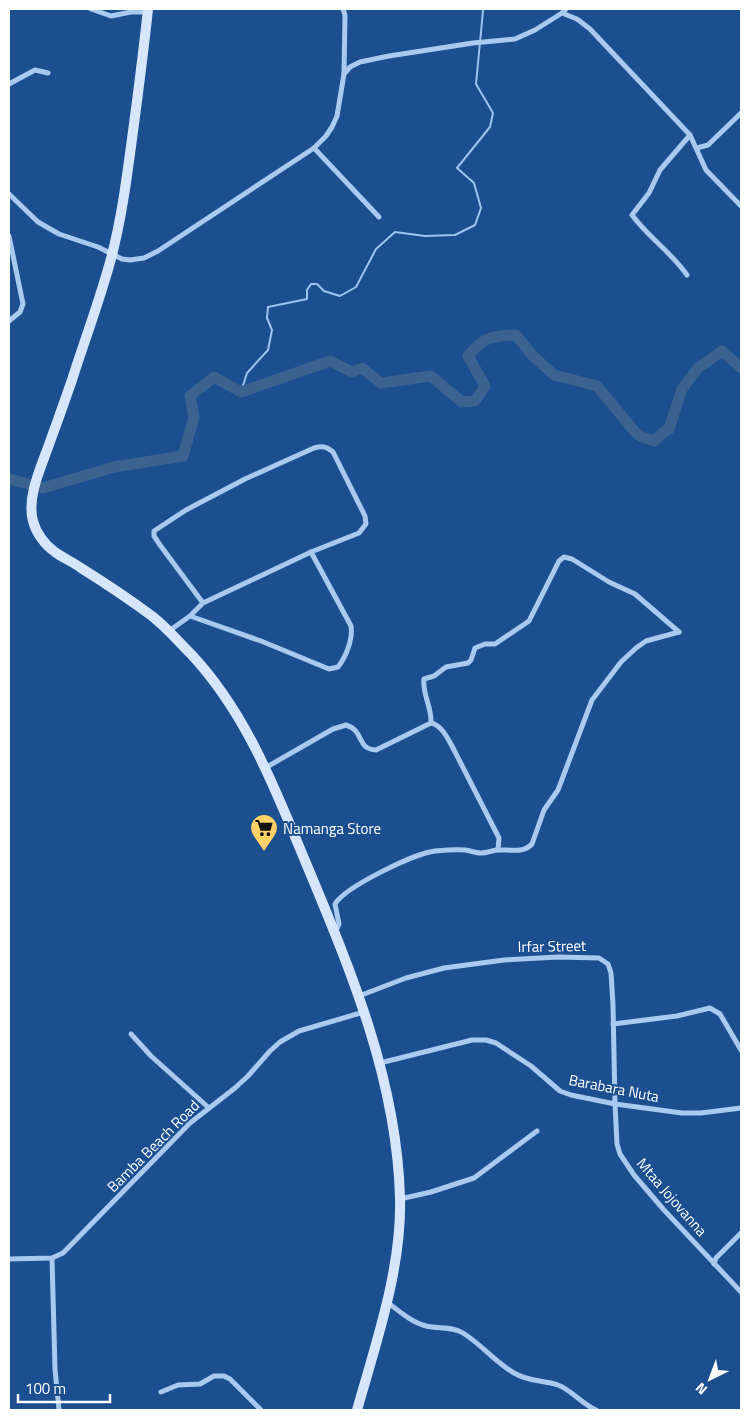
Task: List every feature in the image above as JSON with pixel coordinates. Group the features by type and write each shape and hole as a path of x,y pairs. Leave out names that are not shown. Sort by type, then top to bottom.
{"main road":[{"path":"148,10 124,196 112,254 61,412 37,479 31,501 31,514 34,526 41,538 54,551 153,617 196,659 220,688 244,724 280,800 335,933 365,1012 380,1063 394,1134 400,1199 400,1222 386,1302 357,1410"}],"street":[{"path":"91,9 111,16 148,10"},
{"path":"9,194 38,222 59,234 122,259 144,258 158,251 314,148 326,136 334,122 342,92 345,15 343,9"},
{"path":"344,74 350,67 360,62 389,56 474,43 515,39 535,30 564,11 590,28 690,135 706,170 741,206"},
{"path":"9,84 35,70 48,73"},
{"path":"697,148 708,144 741,113"},
{"path":"687,275 679,264 632,215 648,193 660,170 690,135"},
{"path":"314,148 379,217"},
{"path":"9,236 23,304 20,312 9,322"},
{"path":"169,631 190,616 202,604 311,552 359,533 366,524 365,516 333,452 328,447 323,446 245,479 186,510 154,531 154,536 202,604"},
{"path":"190,616 261,641 329,669 338,667 341,664 351,638 350,626 311,552"},
{"path":"335,933 339,924 335,904 338,899 356,885 416,856 434,851 466,850 481,853 498,850 521,850 532,844 544,810 558,790 592,700 621,662 646,641 679,632 635,594 609,582 572,559 564,557 559,560 529,621 495,644 485,644 475,648 468,664 446,667 434,676 424,679 423,686 431,714 431,723"},
{"path":"265,768 333,729 346,725 357,731 364,747 368,750 376,750 431,723 436,724 452,746 499,838 498,850"},
{"name":"Irfar Street","path":"359,996 406,978 444,968 504,960 558,957 599,958 608,964 611,973 615,1104"},
{"path":"613,1024 677,1016 710,1008 720,1014 741,1050"},
{"name":"Bamba Beach Road","path":"52,1258 63,1253 177,1136 235,1088 270,1051 299,1031 365,1012"},
{"path":"131,1034 151,1056 209,1108"},
{"name":"Barabara Nuta","path":"380,1063 472,1040 486,1040 511,1051 532,1066 560,1091 571,1095 615,1104 682,1112 701,1113 741,1108"},
{"name":"Mtaa Jojovanna","path":"615,1104 617,1144 620,1154 634,1175 741,1292"},
{"path":"400,1199 474,1178 537,1131"},
{"path":"714,1264 716,1258 741,1234"},
{"path":"9,1259 52,1258 55,1369 59,1410"},
{"path":"386,1302 417,1323 457,1329 514,1373 531,1380 559,1385 586,1406 596,1410"},
{"path":"162,1392 178,1386 200,1384 214,1376 224,1376 230,1379 261,1410"}],"waterway":[{"path":"241,392 247,373 268,350 272,330 267,318 268,307 307,299 307,290 311,284 317,284 324,291 340,296 356,287 376,249 395,232 425,236 455,235 475,225 481,208 474,183 457,168 490,127 493,113 476,84 482,9"},
{"path":"9,479 43,488 114,467 183,456 194,417 190,396 214,377 241,392 330,361 352,372 362,368 381,383 431,376 462,402 475,401 485,386 468,356 479,344 489,338 516,335 533,356 554,375 597,386 635,432 642,437 655,441 669,429 682,389 698,368 722,351 741,368"}],"place":[{"name":"Namanga Store","path":"264,852"}]}
